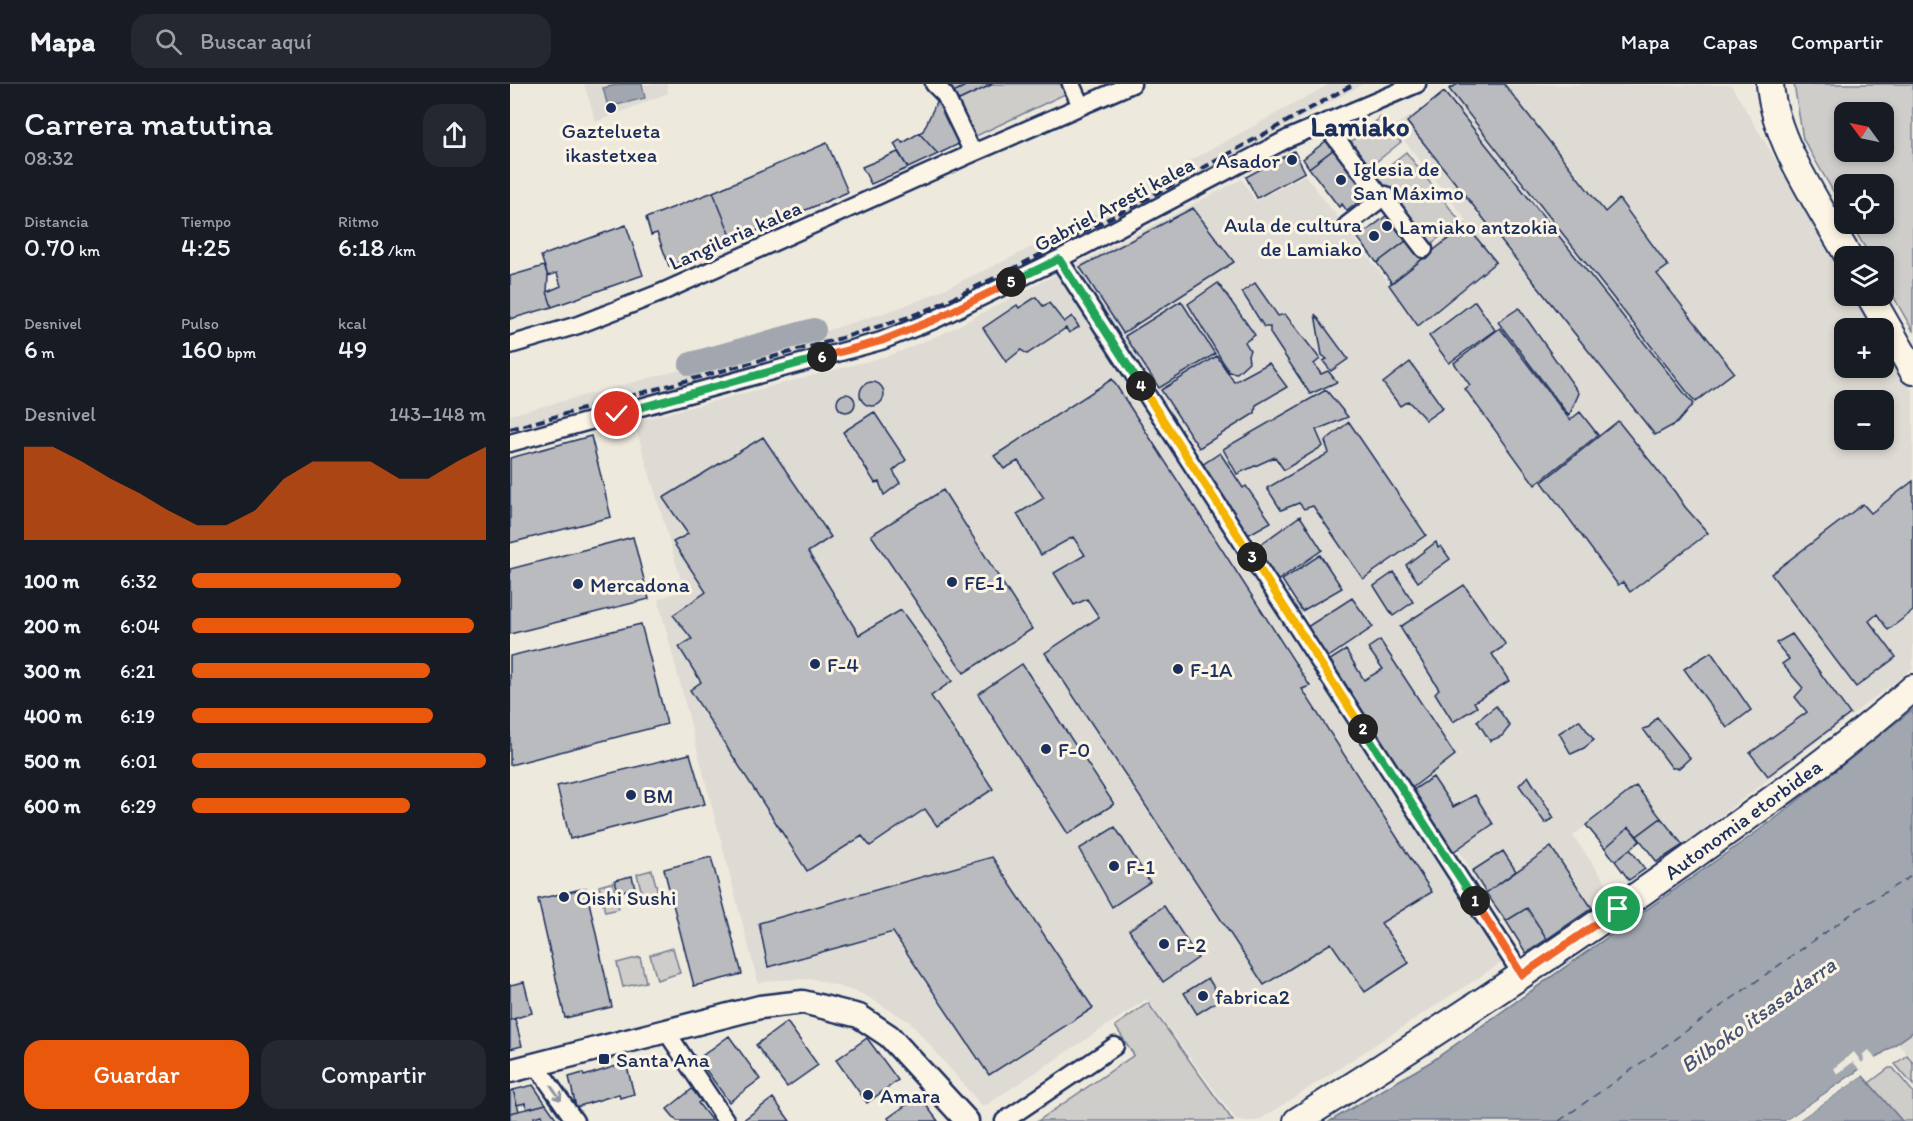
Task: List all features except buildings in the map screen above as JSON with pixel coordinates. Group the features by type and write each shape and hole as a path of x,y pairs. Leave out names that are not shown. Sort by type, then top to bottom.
{"main road":[{"path":"1770,84 1777,121 1787,147 1842,246"},
{"path":"1876,306 1913,371"},
{"name":"Autonomia etorbidea","path":"1297,1121 1522,975 1748,817 1867,727 1913,688"}],"street":[{"path":"934,84 945,95 973,153"},
{"path":"1071,84 1082,106"},
{"name":"Gabriel Aresti kalea","path":"510,443 881,341 934,320 1059,259 1289,138 1417,84"},
{"name":"Langileria kalea","path":"510,345 578,325 660,293 1126,85"},
{"path":"1325,124 1424,249"},
{"path":"1347,225 1384,197"},
{"path":"1059,259 1522,975"},
{"path":"510,1071 775,1004 802,1002 859,1016 889,1036 967,1121"},
{"path":"666,1031 726,1121"},
{"path":"1004,1121 1115,1046"},
{"path":"537,1065 575,1121"}],"shaded area":[{"name":"Gaztelueta ikastetxea","path":"584,84 667,84 668,93 596,122"},
{"path":"993,84 1078,84 1080,87 959,144 938,99 952,93 959,100"},
{"path":"1330,84 1363,84 1085,237 932,313 845,341 510,433 510,415 819,333 925,298 1061,232"},
{"path":"1466,84 1731,85 1834,258 1834,306 1862,306 1869,318 1834,318 1834,378 1894,378 1894,360 1913,392 1913,668 1683,845 1636,786 1573,836 1614,894 1592,908 1551,847 1516,871 1502,852 1472,871 1076,265 1242,179 1255,201 1305,175 1388,282 1467,221 1393,126"},
{"path":"1794,84 1913,84 1913,331 1894,298 1894,246 1864,246 1857,234 1894,234 1894,174 1834,174 1834,193 1803,139"},
{"path":"1381,117 1401,142 1366,170 1347,145"},
{"path":"1406,152 1460,221 1427,247 1373,178"},
{"path":"1057,274 1501,963 1258,1121 1237,1121 1147,999 983,1107 910,1022 863,994 814,979 758,983 658,599 684,590 634,422 891,355 944,333"},
{"path":"652,870 659,897 644,901 637,874"},
{"path":"613,882 619,909 605,912 599,886"},
{"path":"673,948 680,973 657,980 650,955"},
{"path":"640,957 646,982 623,987 617,963"},
{"path":"1148,1003 1233,1121 1038,1121 1134,1055 1115,1026"},
{"path":"1913,1032 1913,1063 1897,1042"},
{"path":"1907,1055 1913,1063 1913,1085 1895,1064"},
{"path":"1889,1068 1893,1068 1913,1092 1913,1121 1902,1121 1869,1083"}],"water":[{"path":"621,84 642,84 645,98 608,107 603,88"},
{"name":"Bilboko itsasadarra","path":"1913,709 1913,1032 1785,1121 1330,1121 1432,1061 1772,821"},
{"path":"1863,1076 1902,1121 1797,1121"}],"pier":[{"path":"1869,1050 1876,1060 1860,1070 1853,1062 1837,1074 1834,1068 1854,1052 1862,1063 1863,1054"},
{"path":"1860,1070 1862,1073 1791,1121 1785,1121"},
{"path":"1862,1073 1863,1076 1794,1121"}],"waterway":[{"path":"691,364 814,330"}],"ferry route":[{"path":"1559,1121 1864,905 1913,875"}],"railway":[{"path":"510,429 838,339 932,308 1007,272 1167,188 1354,84"}],"place":[{"name":"Gaztelueta ikastetxea","path":"611,108"},
{"name":"Asador","path":"1292,160"},
{"name":"Iglesia de San Máximo","path":"1341,180"},
{"name":"Lamiako antzokia","path":"1387,226"},
{"name":"Aula de cultura de Lamiako","path":"1374,236"},
{"name":"FE-1","path":"952,582"},
{"name":"Mercadona","path":"578,584"},
{"name":"F-4","path":"815,664"},
{"name":"F-1A","path":"1178,669"},
{"name":"F-0","path":"1046,749"},
{"name":"BM","path":"631,795"},
{"name":"F-1","path":"1114,866"},
{"name":"Oishi Sushi","path":"564,897"},
{"name":"F-2","path":"1164,944"},
{"name":"fabrica2","path":"1203,996"},
{"name":"Santa Ana","path":"604,1059"},
{"name":"Amara","path":"868,1095"}],"district":[{"name":"Lamiako","path":"1360,126"}],"route":[{"path":"617,414 881,341 934,320 1059,259 1522,975 1618,909"}]}
